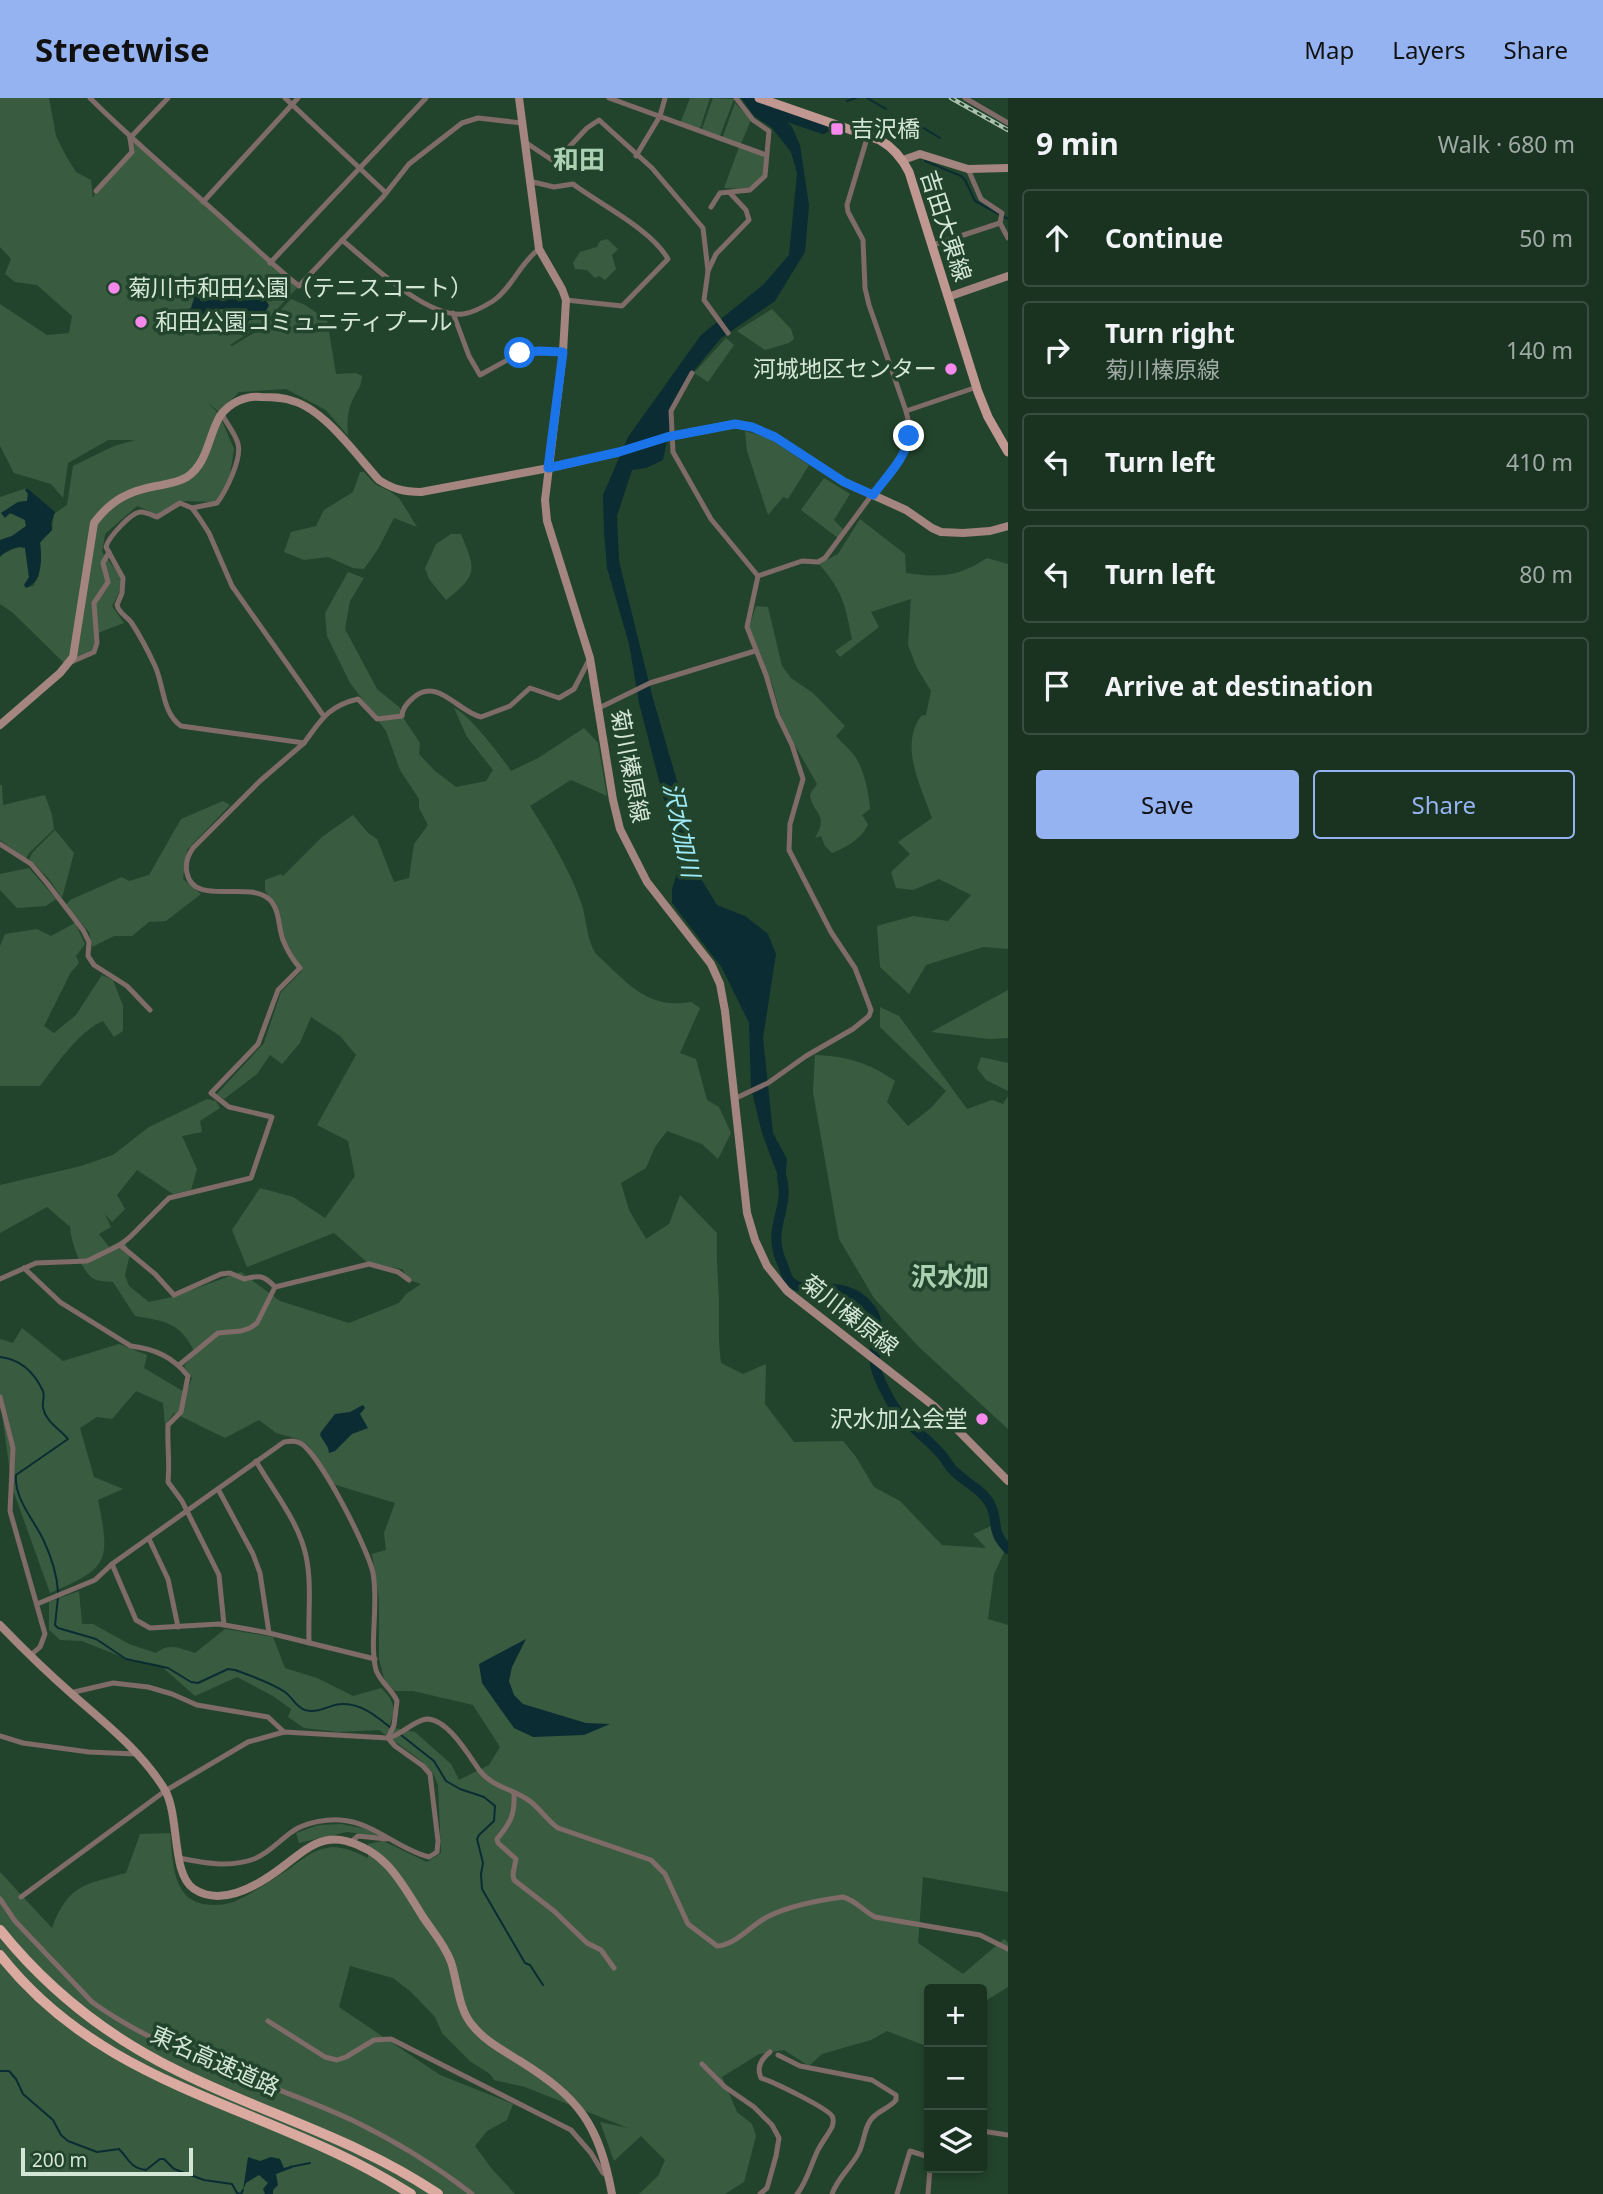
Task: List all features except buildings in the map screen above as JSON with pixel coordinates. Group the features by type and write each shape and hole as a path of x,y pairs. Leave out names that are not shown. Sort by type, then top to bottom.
{"highway":[{"name":"東名高速道路","path":"0,1930 39,1976 63,1998 124,2042 180,2072 356,2146 438,2194"},
{"name":"東名高速道路","path":"0,1955 26,1983 80,2031 141,2070 338,2153 411,2194"}],"main road":[{"name":"吉田大東線","path":"761,99 868,135 889,146 903,160 933,245 977,387 988,417 1008,452"}],"street":[{"path":"90,98 130,138 299,286 386,193 409,164 462,123 478,118 522,122"},
{"path":"130,138 167,98"},
{"path":"285,98 386,193"},
{"path":"203,202 298,98"},
{"path":"270,263 426,98"},
{"path":"519,98 529,181 539,249 566,300 621,306 668,260 655,243 612,209 573,184 554,187 529,181"},
{"path":"609,98 766,155"},
{"path":"636,156 660,116 665,98"},
{"path":"711,207 720,193 741,193 755,187 765,176 769,131 753,120 736,98"},
{"path":"965,98 1008,123"},
{"path":"525,142 555,162 587,128 599,120 652,168 702,228 708,271 704,300 728,332"},
{"path":"758,576 802,561 818,562 825,558 908,446 910,428 906,411 869,305 864,279 863,240 847,205 868,135"},
{"path":"96,191 132,152 130,138"},
{"path":"903,160 920,154 968,169 1008,168"},
{"path":"968,169 981,199 1001,219 1008,239"},
{"path":"708,271 716,254 749,220 746,210 730,193"},
{"path":"933,245 1001,219"},
{"path":"342,240 399,288 431,306 453,313 472,312 494,300 530,256 539,249"},
{"path":"948,297 1008,276"},
{"name":"菊川榛原線","path":"566,300 563,352 545,500 547,521 590,658 620,829 647,882 698,945 720,984 726,1011 747,1213 755,1240 766,1266 787,1291 935,1407 1008,1481"},
{"path":"453,313 469,356 480,375 520,353 563,352"},
{"path":"692,373 671,411 673,452 694,492 722,533 758,576"},
{"path":"906,411 977,387"},
{"path":"69,663 76,641 94,523 107,507 124,495 176,482 188,476 207,451 222,414 234,403 253,396 295,401 315,412 379,480 392,488 408,492 548,468 735,424 752,427 775,437 844,482 906,510 940,531 976,533 1008,526"},
{"path":"192,508 218,503 234,470 238,442 222,414"},
{"path":"304,743 196,729 181,726 174,721 156,668 132,624 119,611 117,605 122,593 123,578 106,548 108,541 134,513 142,512 157,517 180,503 192,508 209,533 232,586 323,715"},
{"path":"0,725 69,663 94,652 94,603 108,583 103,563 108,552"},
{"path":"736,1098 768,1083 806,1056 853,1029 869,1016 871,1010 855,968 831,932 789,850 790,824 803,779 747,627 758,576"},
{"path":"599,708 639,687 755,651"},
{"path":"0,1279 36,1263 87,1261 120,1245 169,1198 251,1178 272,1117 224,1105 211,1093 258,1044 278,990 300,968 287,950 277,913 270,900 246,891 207,892 198,889 189,880 186,866 193,848 304,743 323,715 341,704 358,699 377,719 401,716 415,696 429,690 442,693 464,710 481,717 510,706 530,688 559,698 574,689 590,658"},
{"path":"0,844 13,855 31,864 47,883 83,930 89,942 88,956 94,965 127,986 150,1010"},
{"path":"120,1245 155,1274 174,1295 220,1274 230,1273 244,1279 254,1275 269,1280 275,1287"},
{"path":"179,1365 218,1333 241,1331 257,1323 275,1287 369,1264 398,1272 409,1280"},
{"path":"24,1268 60,1302 131,1346 171,1358 189,1379 181,1412 168,1425 168,1482 188,1512 219,1575 224,1625"},
{"path":"0,1396 13,1448 10,1511 45,1634 40,1647 32,1655"},
{"path":"37,1604 94,1580 112,1564 188,1512 276,1446 292,1440 300,1443 314,1456 369,1557 377,1603 375,1659 378,1674 397,1701 394,1726 388,1738"},
{"path":"257,1461 295,1527 306,1556 309,1582 309,1643"},
{"path":"218,1489 253,1554 260,1573 269,1633"},
{"path":"149,1539 168,1579 178,1627"},
{"path":"112,1564 136,1620 150,1628 224,1625 375,1659"},
{"path":"0,1625 136,1754 165,1791 173,1812 180,1869 188,1885 204,1895 224,1896 267,1877 313,1844 335,1840 351,1842 386,1863 403,1883 447,1953 462,2006 473,2026 493,2043 559,2087 580,2109 598,2140 612,2194"},
{"path":"70,1693 113,1684 148,1688 172,1694 197,1705 268,1717 284,1732"},
{"path":"22,1897 165,1791 248,1742 284,1732 388,1738 428,1719 447,1728 482,1774 493,1784 533,1803 548,1821 558,1828 651,1860 665,1874 682,1916 688,1924 717,1946 732,1941 777,1912 843,1897 853,1900 875,1917 980,1935 1008,1949"},
{"path":"0,1736 23,1743 89,1752 136,1754"},
{"path":"179,1858 229,1864 251,1860 298,1828 339,1820 374,1829 400,1847 429,1857 437,1852 439,1846 430,1774 388,1738"},
{"path":"514,1793 515,1811 508,1826 497,1839 498,1843 516,1858 514,1880 554,1911 587,1943 601,1950 614,1968"},
{"path":"351,1842 358,1836 387,1839"},
{"path":"0,1899 15,1921 92,2002 104,2010 144,2034 214,2067 352,2121 429,2163 472,2194"},
{"path":"268,2021 325,2057 337,2060 374,2040 391,2039 571,2130 591,2153 603,2173 609,2176"},
{"path":"770,2052 762,2058 759,2065 761,2078 816,2106 832,2116 833,2120 802,2189 796,2194"},
{"path":"778,2055 811,2068 872,2080 896,2095 893,2104 877,2113 870,2121 858,2155 837,2180 832,2194"},
{"path":"702,2064 725,2087 754,2107 772,2125 779,2138 766,2188 760,2194"},
{"path":"987,2132 1008,2135"},
{"path":"897,2194 910,2151 924,2155"},
{"path":"928,2194 930,2173"}],"green space":[{"path":"0,98 49,98 56,136 76,172 91,180 93,198 96,191 132,152 130,138 297,288 263,324 230,345 264,327 291,299 327,320 336,374 356,373 362,376 349,411 348,436 326,410 286,389 239,392 219,412 207,402 219,414 234,449 230,475 216,502 181,501 159,515 137,506 105,534 102,552 118,572 121,583 112,606 124,623 98,633 92,650 64,663 13,613 0,604 0,555 21,546 25,548 29,577 26,587 33,586 39,576 40,543 52,530 54,514 67,505 73,466 114,446 135,440 108,440 68,463 63,498 51,484 14,473 0,446 0,304 47,335 69,333 72,316 37,285 15,282 5,274 11,259 0,247"},
{"path":"690,98 710,98 699,131 680,124"},
{"path":"713,98 734,99 719,138 701,132"},
{"path":"735,103 751,120 740,146 722,139"},
{"path":"739,147 765,156 764,176 749,189 724,188"},
{"path":"607,239 618,249 612,255 616,269 605,280 599,276 595,278 587,270 575,269 573,263 580,252 597,247 600,241"},
{"path":"772,309 791,329 794,339 765,350 737,331"},
{"path":"726,338 734,345 708,382 694,373"},
{"path":"745,431 768,438 809,465 788,499 783,497 768,515 747,451"},
{"path":"360,472 364,472 375,484 399,498 417,527 394,518 364,569 353,568 328,557 304,560 284,552 291,532 316,526 324,510 353,492"},
{"path":"824,478 850,494 834,520 843,529 838,538 801,510"},
{"path":"27,488 27,501 18,502 1,513 14,514 25,520 26,526 12,536 0,540 0,497"},
{"path":"860,519 905,554 906,573 948,574 967,569 987,558 1008,564 1008,949 983,947 926,965 909,994 880,967 877,926 913,916 948,921 971,895 939,879 913,890 896,888 891,872 910,854 898,842 932,818 914,767 912,753 915,728 921,716 926,715 931,691 917,668 908,645 911,599 871,612 879,627 840,657 835,651 852,639 842,599 819,564 838,554"},
{"path":"451,534 461,534 471,571 464,584 446,600 429,579 425,568 436,544"},
{"path":"348,572 364,578 350,601 345,629 377,689 400,708 402,716 420,743 419,754 456,787 486,781 493,770 467,737 454,708 476,726 511,771 538,758 584,728 598,743 607,796 571,780 530,806 570,877 581,902 590,942 596,954 627,983 649,997 661,1002 691,1002 700,1008 680,1053 696,1059 707,1100 719,1107 731,1133 718,1159 702,1144 667,1131 655,1147 646,1168 621,1183 629,1210 646,1239 669,1224 680,1195 717,1233 721,1363 743,1374 766,1364 765,1404 794,1442 843,1441 874,1487 900,1501 942,1545 986,1548 973,1534 996,1524 1008,1544 994,1574 988,1619 1008,1625 1008,1892 923,1877 918,1943 963,1974 1004,1939 1008,1943 1008,1987 987,2000 987,1984 924,1984 924,2045 887,2031 871,2040 822,2054 809,2066 784,2050 759,2054 722,2077 737,2112 752,2124 756,2136 744,2182 725,2194 639,2194 658,2176 665,2160 641,2136 614,2161 600,2122 628,2128 525,2087 494,2080 442,2033 435,2017 411,1992 393,1978 350,1966 339,2007 440,2075 513,2104 507,2120 487,2131 475,2146 515,2194 0,2194 0,1872 52,1928 58,1913 72,1894 99,1880 126,1873 140,1834 170,1833 174,1870 182,1890 191,1899 210,1905 230,1903 242,1898 322,1849 340,1848 368,1858 368,1844 383,1841 427,1862 441,1853 438,1785 433,1773 419,1759 379,1730 339,1732 304,1728 288,1717 291,1709 237,1677 195,1696 160,1665 127,1659 82,1641 60,1640 49,1630 49,1602 79,1591 82,1624 93,1624 129,1644 156,1653 170,1647 195,1653 225,1629 273,1637 285,1668 317,1678 353,1696 381,1688 393,1706 389,1727 415,1732 451,1764 459,1780 489,1765 500,1747 473,1705 413,1691 395,1691 385,1682 379,1659 379,1599 372,1554 386,1550 384,1533 395,1503 333,1484 309,1446 298,1439 276,1433 259,1420 225,1438 174,1413 165,1425 163,1403 136,1391 112,1419 97,1417 80,1428 94,1477 123,1489 98,1500 104,1538 101,1561 84,1577 50,1593 12,1487 0,1399 0,1339 13,1343 22,1328 63,1361 119,1344 147,1355 144,1368 186,1393 192,1378 184,1366 195,1353 178,1329 164,1322 135,1316 113,1282 99,1281 91,1277 76,1253 70,1225 47,1207 0,1233 0,1185 81,1166 113,1155 149,1127 207,1099 216,1101 220,1108 200,1121 202,1132 182,1136 197,1169 191,1190 173,1194 137,1170 117,1195 125,1209 112,1222 105,1214 111,1227 99,1234 109,1247 124,1239 130,1254 125,1275 129,1286 149,1302 172,1297 241,1272 280,1301 349,1323 399,1303 406,1294 421,1284 409,1280 402,1269 369,1264 334,1233 247,1267 232,1230 260,1188 293,1197 325,1218 355,1176 348,1141 317,1125 356,1055 340,1036 311,1017 300,1043 282,1064 270,1055 257,1074 224,1099 216,1095 264,1043 281,992 302,971 286,942 274,902 265,891 265,880 281,874 283,876 322,837 353,815 368,833 377,839 394,882 409,878 414,844 428,825 419,808 419,799 400,770 386,731 350,683 327,636 325,613"},
{"path":"756,606 768,607 782,666 791,678 813,693 845,726 836,736 854,755 864,776 870,809 862,815 868,824 866,829 858,838 832,853 821,836 815,838 821,818 810,794 817,784 784,726 772,684 748,630"},
{"path":"0,785 3,805 45,795 54,829 26,859 0,840"},
{"path":"223,801 230,805 187,850 183,879 201,894 166,921 149,922 132,936 114,936 92,947 89,932 66,905 70,900 122,877 129,881 149,875 181,819"},
{"path":"55,830 74,853 62,898 49,879 29,859"},
{"path":"29,868 56,899 46,906 17,908 0,890 0,874"},
{"path":"75,923 85,944 76,956 79,963 71,972 44,1026 54,1033 76,1015 102,975 113,980 123,1006 123,1031 114,1037 103,1021 77,1040 40,1086 0,1086 0,946 5,934 37,929 51,936"},
{"path":"1008,990 1008,1038 989,1039 931,1032"},
{"path":"880,1007 899,1016 967,1109 992,1100 1003,1104 1008,1096 1008,1429 919,1347 874,1298 839,1239 813,1092 815,1055 857,1062 876,1069 895,1081 887,1102 908,1126 931,1108 946,1091 880,1027"},
{"path":"981,1057 1008,1063 1008,1091 986,1080 977,1068"},
{"path":"341,1824 366,1829 380,1836 347,1832 299,1843 296,1833 319,1825"}],"water":[{"path":"741,98 763,98 792,127 800,145 809,205 805,252 775,301 721,338 692,373 674,407 663,460 646,468 632,470 617,516 619,561 652,695 685,809 698,874 717,905 745,916 768,934 776,954 763,1038 773,1133 787,1159 784,1192 762,1133 751,1088 749,1023 722,968 672,903 672,889 679,867 639,703 629,644 607,568 604,533 603,495 628,437 701,335 763,285 789,255 797,173 791,152 772,128 754,116"},
{"path":"231,277 248,282 262,295 269,305 263,317 239,323 225,309 218,309 203,314 186,329 180,325 179,313 191,308 194,298 190,290 201,284"},
{"path":"27,488 55,512 51,523 52,530 40,542 41,562 38,575 32,585 26,588 24,585 29,577 25,548 11,549 0,557 0,540 12,536 26,526 25,520 10,513 5,518 1,513 18,502 27,501"},
{"path":"363,1405 365,1408 360,1414 368,1428 352,1434 335,1451 329,1453 321,1432 335,1414 350,1412"},
{"path":"526,1639 512,1667 509,1681 514,1695 523,1704 586,1723 610,1724 584,1735 533,1737 514,1728 482,1683 479,1664"},
{"path":"248,2157 260,2161 271,2157 280,2159 284,2168 292,2168 276,2174 278,2185 273,2194 265,2194 263,2189 268,2183 259,2175 246,2183 243,2190"}],"waterway":[{"path":"847,101 856,98"},
{"path":"867,98 886,109"},
{"path":"766,114 779,114 823,129"},
{"path":"910,120 940,138"},
{"path":"823,129 834,130"},
{"path":"925,161 961,176 975,201 1008,219"},
{"name":"沢水加川","path":"782,1178 783,1201 776,1241 788,1278 804,1288 848,1292 870,1308 877,1328 875,1365 892,1403 953,1470 988,1500 999,1537 1008,1549"},
{"path":"0,1357 14,1360 31,1372 43,1391 43,1408 47,1417 68,1439 16,1475 21,1500 51,1558 58,1592"},
{"path":"58,1597 55,1625 58,1628 96,1639 126,1659 168,1668 191,1682 198,1683 228,1669 235,1670 279,1688 305,1710 315,1711 338,1704 349,1704 368,1712 391,1728"},
{"path":"401,1735 434,1761 446,1781 484,1797 495,1806 494,1821 477,1839 483,1863 482,1889 525,1963 530,1965 543,1985"},
{"path":"0,2071 9,2071 23,2094 53,2120 61,2135 68,2141 97,2152 119,2149 133,2165 146,2170 164,2159 174,2169 204,2180 232,2184 237,2193 241,2194 243,2190"},
{"path":"290,2167 310,2163"}],"railway":[{"path":"951,98 1008,130"}],"place":[{"name":"吉沢橋","path":"837,129"},
{"name":"菊川市和田公園（テニスコート）","path":"114,288"},
{"name":"和田公園コミュニティプール","path":"141,322"},
{"name":"河城地区センター","path":"951,369"},
{"name":"沢水加公会堂","path":"982,1419"}],"district":[{"name":"和田","path":"579,160"},
{"name":"沢水加","path":"950,1277"}],"route":[{"path":"520,353 563,352 548,468 619,452 667,437 735,424 752,427 775,437 844,482 873,495 902,456 908,446 909,436"}]}
